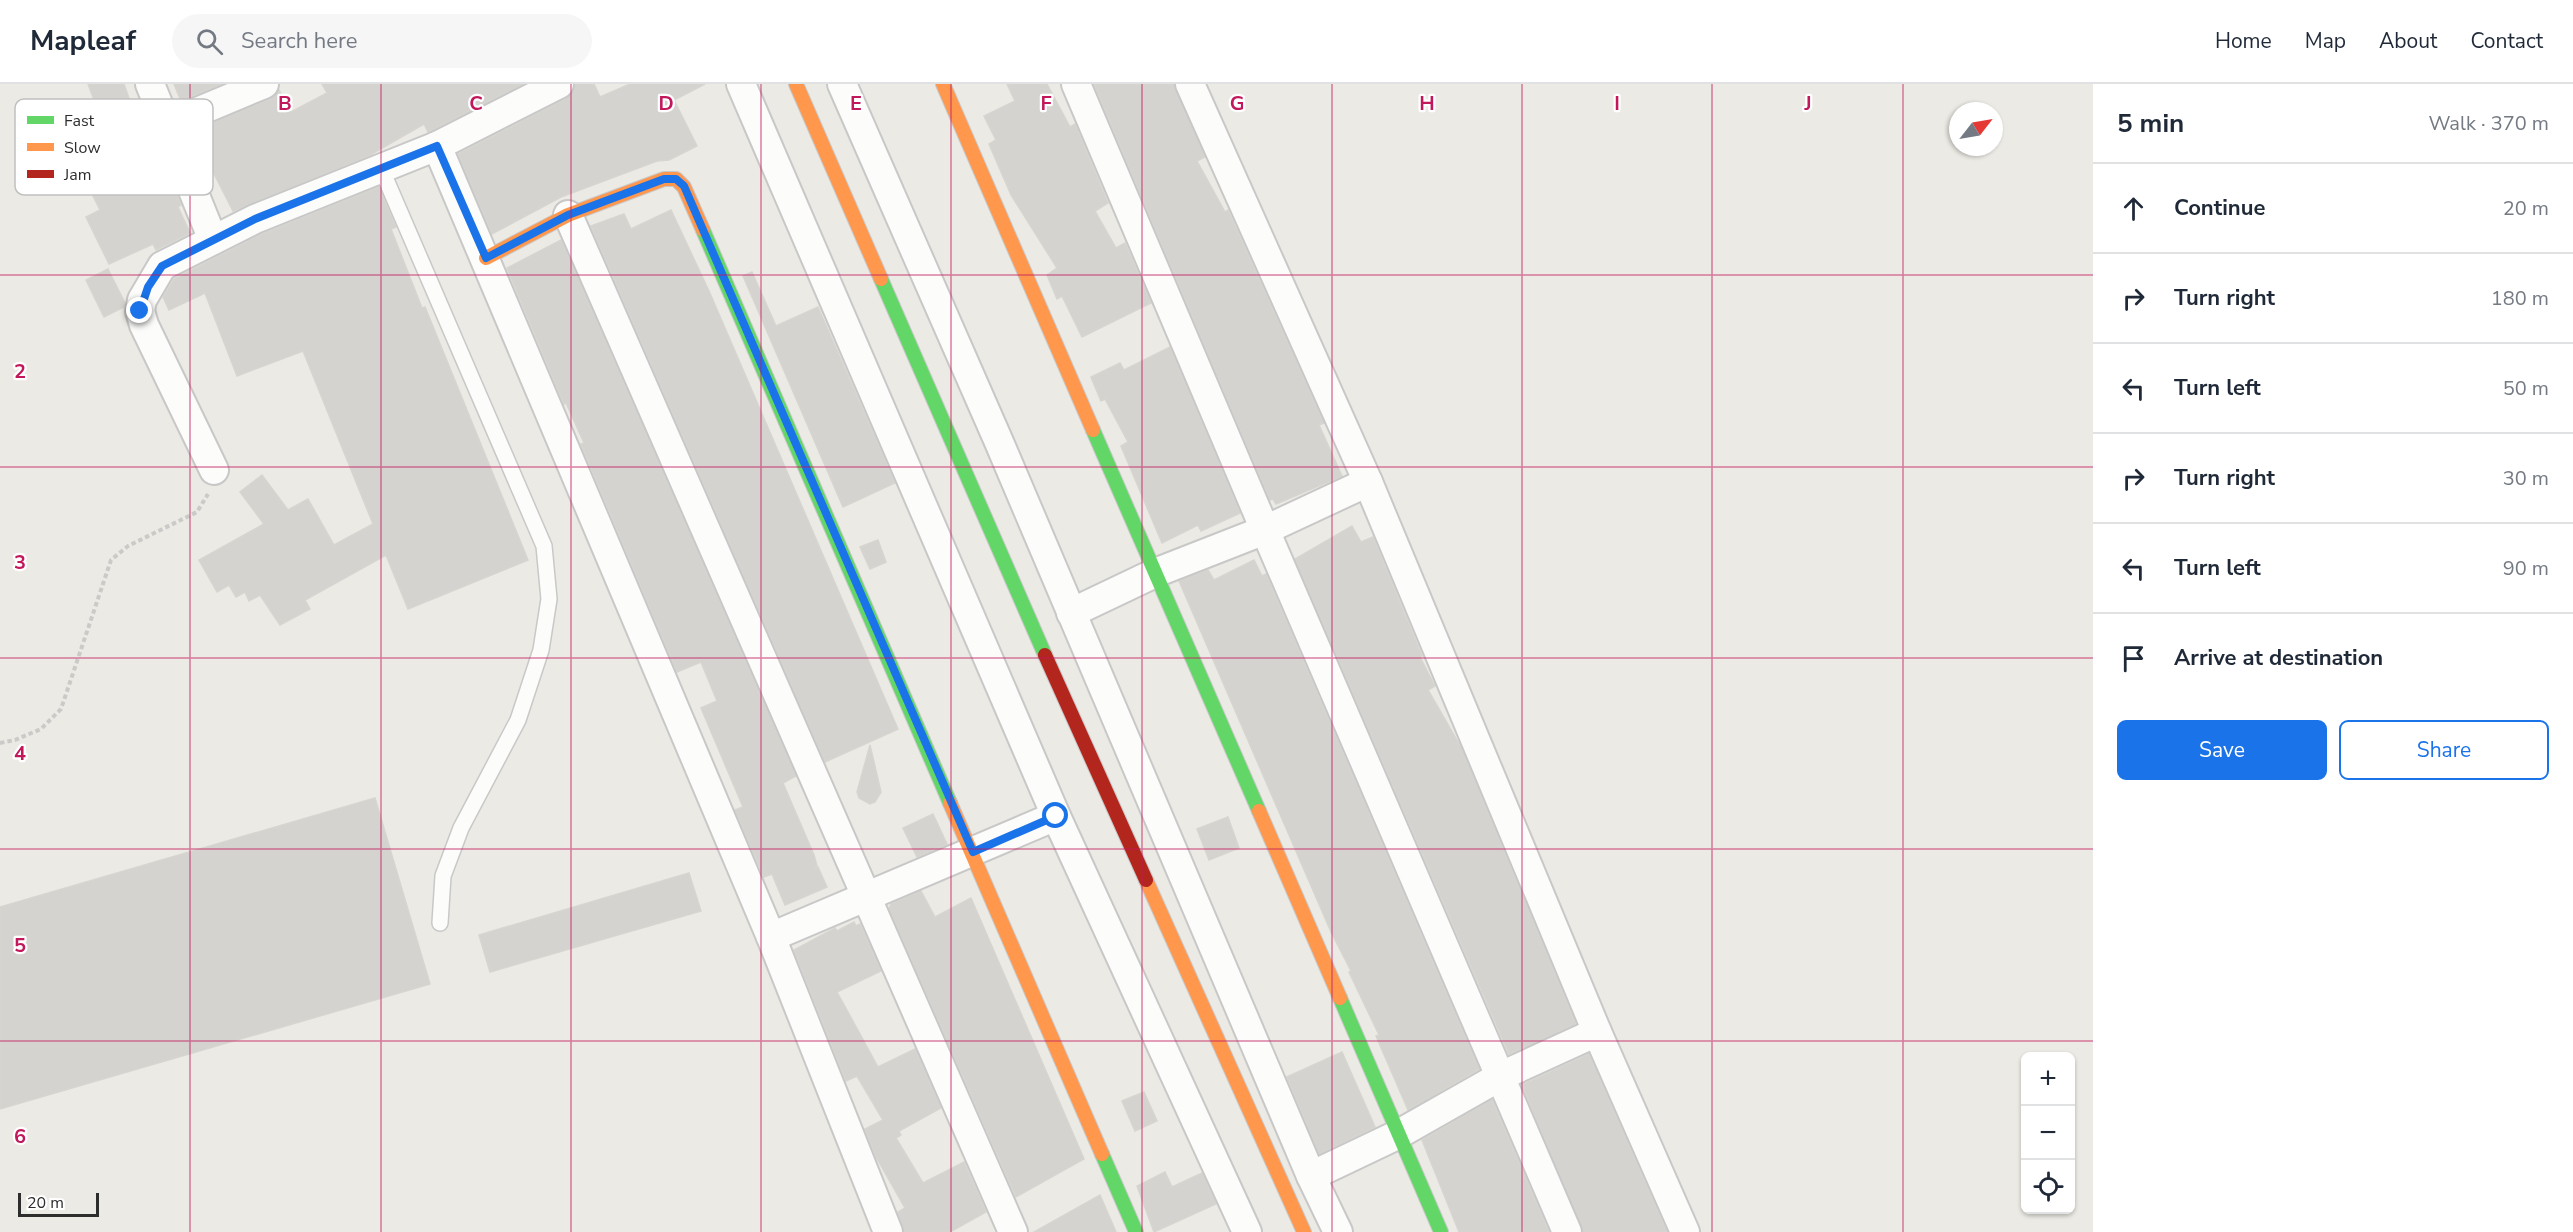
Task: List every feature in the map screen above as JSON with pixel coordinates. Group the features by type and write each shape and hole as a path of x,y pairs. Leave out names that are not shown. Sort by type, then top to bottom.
{"street":[{"path":"150,84 156,99"},
{"path":"213,105 264,84"},
{"path":"214,470 144,325 140,311 148,287 162,266 255,219 437,146 559,84"},
{"path":"741,84 1056,816 1247,1232"},
{"path":"796,84 1032,624 1304,1232"},
{"path":"842,84 1311,1176 1338,1232"},
{"path":"943,84 1441,1232"},
{"path":"1076,84 1264,530 1567,1232"},
{"path":"1190,84 1368,482 1597,1032 1685,1232"},
{"path":"437,146 771,937 888,1232"},
{"path":"486,258 568,215 664,179 676,179 684,186 1136,1232"},
{"path":"195,195 213,240"},
{"path":"568,215 1013,1232"},
{"path":"1071,613 1155,573 1264,530 1368,482"},
{"path":"771,937 1056,816"},
{"path":"1311,1176 1397,1135 1501,1076 1597,1032"}],"lane":[{"path":"381,168 544,546 549,599 541,650 518,720 461,828 443,876 440,923"}],"path":[{"path":"0,743 15,740 41,729 62,709 111,561 128,546 197,512 208,495 214,470"}],"building":[{"path":"88,84 124,84 129,99 94,99"},
{"path":"174,84 221,84 186,99 180,99"},
{"path":"322,84 523,84 428,132 424,124 370,155 233,211 213,172 213,123 270,99 279,90 291,112 327,93"},
{"path":"575,84 594,84 600,97 630,84 705,84 674,100 697,146 669,160 657,161 561,197 492,234 458,154 566,99 573,92"},
{"path":"1007,84 1047,84 1070,127 1075,124 1108,203 1095,211 1116,248 1125,243 1151,303 1082,337 1062,296 1057,299 1047,275 1057,268 1011,195 989,144 996,140 984,116 1015,101"},
{"path":"1094,84 1174,84 1205,157 1197,161 1225,212 1228,210 1324,423 1319,425 1342,476 1276,504 1273,499 1270,500"},
{"path":"379,187 396,227 391,229 422,308 425,307 528,560 408,609 386,555 305,600 310,609 280,625 260,595 249,601 245,592 236,597 229,585 217,592 199,560 264,524 240,492 262,475 288,510 308,499 334,545 373,524 303,351 237,376 205,293 169,310 163,297 174,279 262,234"},
{"path":"92,195 177,195 181,205 178,207 190,233 156,250 153,244 109,264 86,217 100,210"},
{"path":"671,210 709,291 898,729 825,762 591,226 624,214 631,229"},
{"path":"561,240 796,776 783,783 814,855 817,866 814,869 818,867 827,887 785,905 772,874 764,877 735,810 743,807 701,708 717,701 701,662 677,672 581,444 584,443 566,403 564,404 507,268"},
{"path":"108,269 125,303 124,307 104,317 86,280"},
{"path":"752,272 776,326 818,307 895,483 843,507 743,276"},
{"path":"1170,347 1240,513 1201,531 1198,525 1162,543 1121,446 1128,442 1105,399 1101,401 1091,377 1120,363 1124,370"},
{"path":"1352,526 1361,542 1373,537 1422,656 1420,657 1435,686 1428,690 1461,747 1576,1024 1509,1054 1295,559"},
{"path":"878,540 886,562 870,569 860,547"},
{"path":"1254,560 1262,576 1266,574 1479,1069 1408,1110 1376,1036 1379,1035 1331,932 1179,581 1208,570 1214,580"},
{"path":"870,745 881,792 875,802 870,804 859,798 857,792"},
{"path":"375,798 430,984 0,1109 0,907"},
{"path":"933,814 947,844 917,857 903,828"},
{"path":"1228,817 1239,848 1209,860 1197,829"},
{"path":"689,873 701,911 490,972 479,935"},
{"path":"921,891 935,917 971,898 1084,1159 1016,1197 889,908 891,904"},
{"path":"854,922 856,926 860,924 881,971 837,992 878,1067 915,1049 941,1108 899,1131 901,1135 896,1138 923,1183 964,1162 986,1212 950,1232 904,1232 898,1212 905,1208 876,1157 865,1129 883,1120 857,1076 846,1081 794,950 835,928 837,931"},
{"path":"1342,1052 1375,1127 1319,1154 1287,1077"},
{"path":"1589,1054 1667,1232 1583,1232 1522,1085"},
{"path":"1144,1092 1157,1121 1135,1131 1122,1101"},
{"path":"1492,1100 1549,1232 1459,1232 1422,1140"},
{"path":"1165,1172 1172,1187 1202,1173 1216,1204 1154,1232 1137,1186"},
{"path":"1100,1195 1116,1232 1034,1232"}],"traffic: fast":[{"path":"703,230 950,803"},
{"path":"881,279 1045,655"},
{"path":"1093,430 1259,811"},
{"path":"1340,998 1441,1232"},
{"path":"1102,1154 1136,1232"}],"traffic: slow":[{"path":"796,84 881,279"},
{"path":"943,84 1093,430"},
{"path":"486,258 568,215 664,179 676,179 684,187 703,230"},
{"path":"950,803 1102,1154"},
{"path":"1259,811 1340,998"},
{"path":"1146,880 1304,1232"}],"traffic: jam":[{"path":"1045,655 1146,880"}],"route":[{"path":"140,311 148,287 162,266 255,219 437,146 486,258 568,215 664,179 676,179 684,186 973,852 1056,816"}]}
